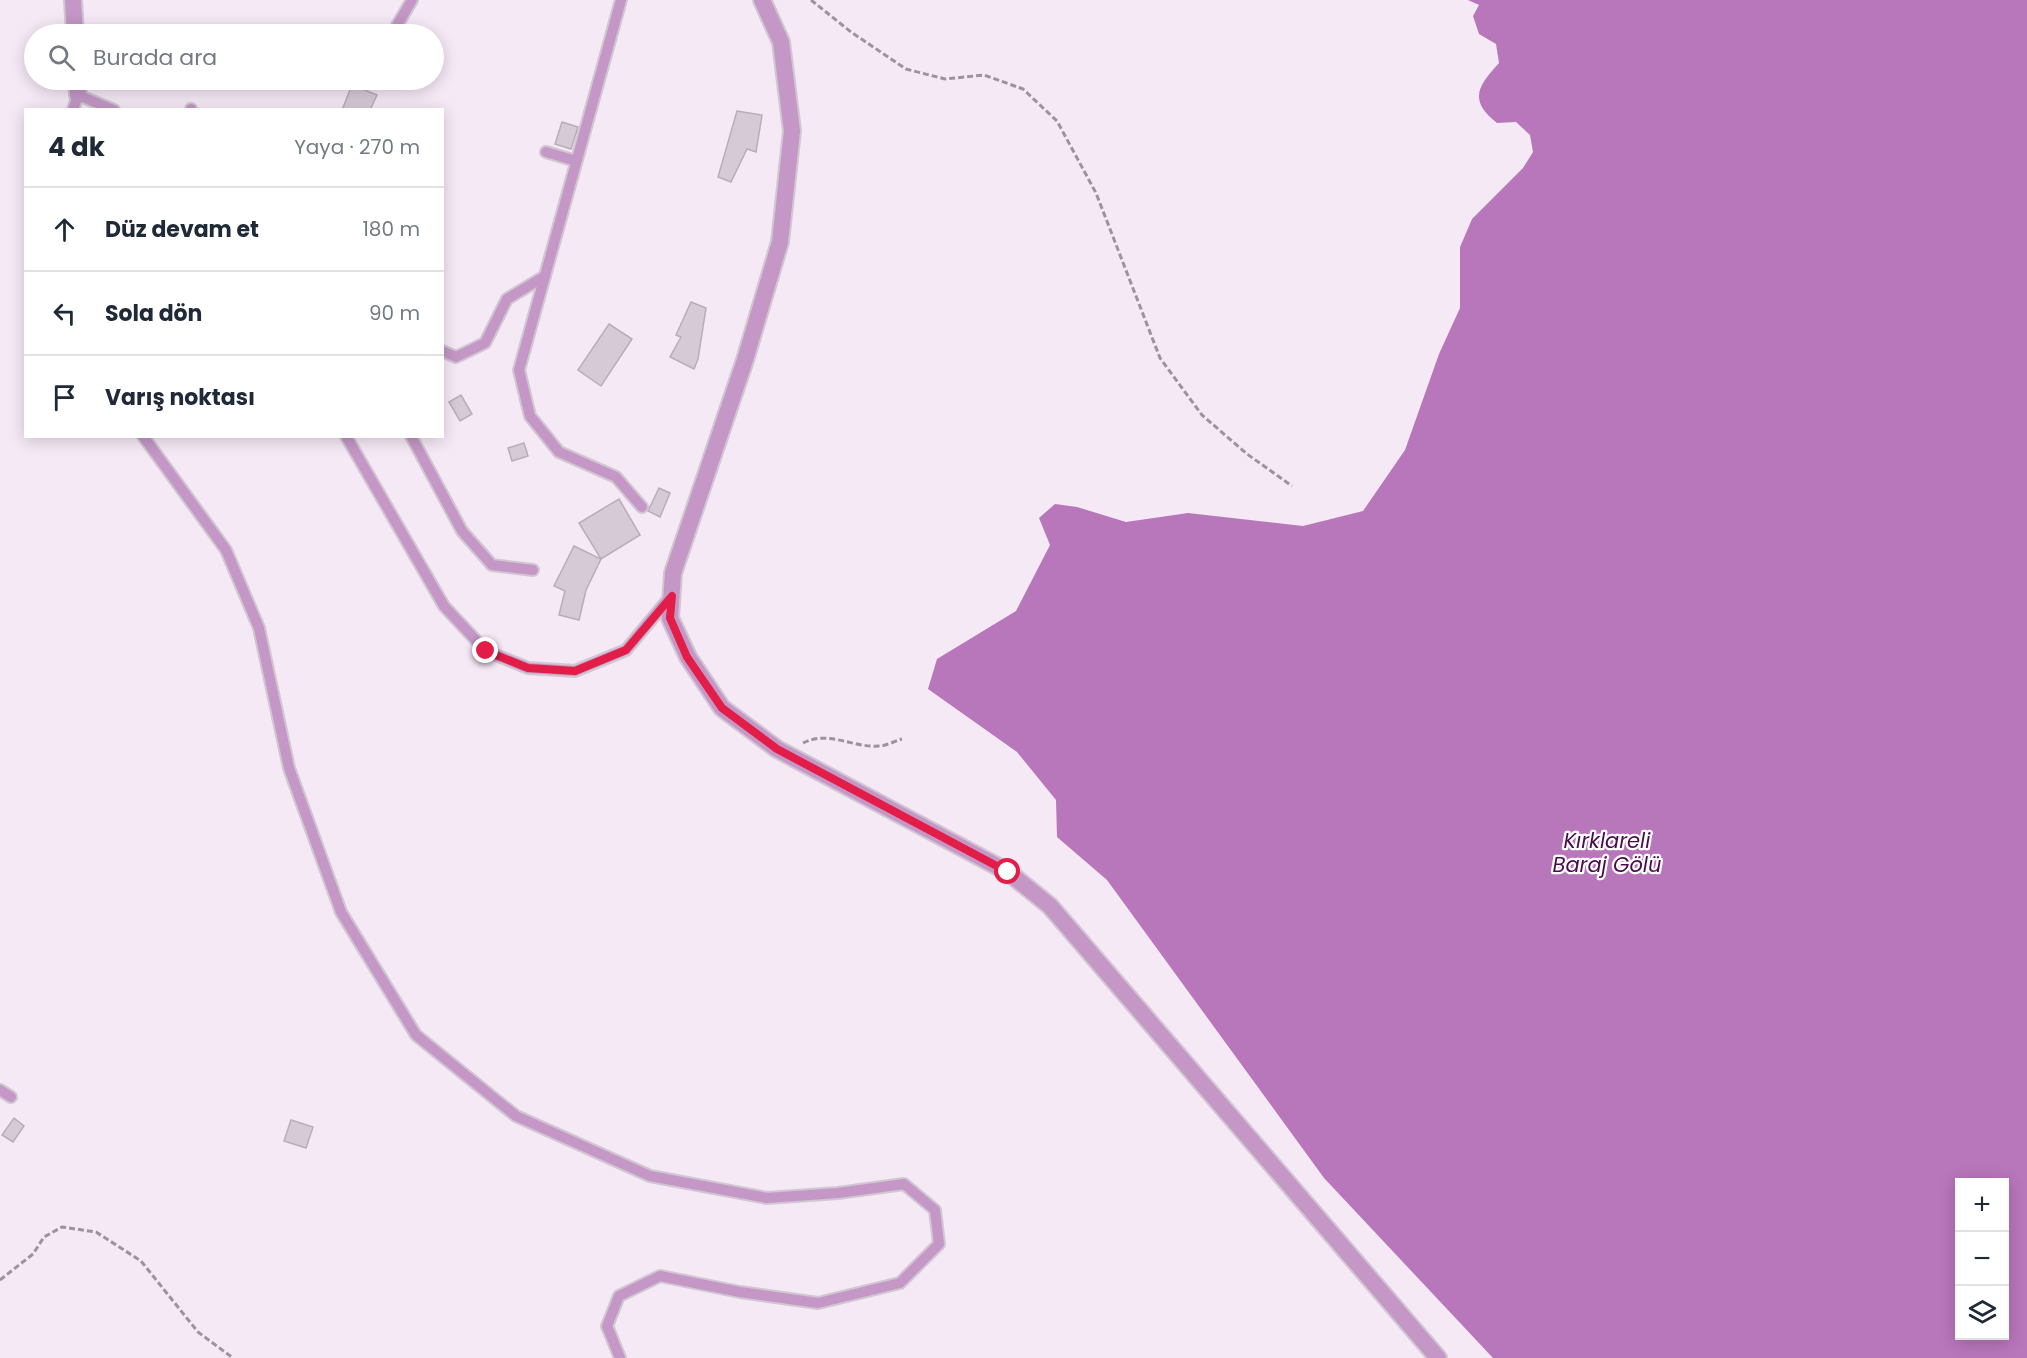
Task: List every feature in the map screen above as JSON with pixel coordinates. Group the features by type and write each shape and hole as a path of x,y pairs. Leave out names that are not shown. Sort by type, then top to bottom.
{"street":[{"path":"74,0 75,24"},
{"path":"762,0 781,42 792,131 780,242 745,360 673,573 670,618 687,657 722,708 786,753 1008,872 1050,906 1438,1358"}],"lane":[{"path":"398,24 411,0"},
{"path":"621,0 519,370 530,416 559,452 616,477 642,507"},
{"path":"76,95 109,108"},
{"path":"546,152 576,161"},
{"path":"444,352 456,357 485,343 507,299 545,276"},
{"path":"144,438 226,550 259,628 289,768 341,912 417,1035 516,1116 650,1176 767,1198 838,1193 904,1184 935,1210 939,1244 900,1283 818,1302 740,1293 660,1276 619,1296 607,1326 620,1358"},
{"path":"347,438 444,606 486,651 528,668 575,671 626,650 672,596"},
{"path":"412,438 462,531 492,565 533,570"},
{"path":"0,1090 11,1097"}],"path":[{"path":"811,0 851,32 906,69 945,79 984,75 1023,89 1057,121 1096,193 1160,358 1202,415 1247,454 1292,486"},
{"path":"786,753 810,740 838,738 879,746 902,739"},
{"path":"0,1280 33,1254 44,1237 62,1227 96,1232 141,1261 198,1332 233,1358"}],"water":[{"name":"Kırklareli Baraj Gölü","path":"1468,0 2027,0 2027,1358 1493,1358 1324,1178 1107,880 1057,837 1056,800 1017,752 928,689 937,659 1016,611 1050,545 1039,518 1055,504 1077,507 1126,522 1188,513 1303,526 1363,511 1405,450 1439,354 1460,308 1460,247 1472,219 1523,168 1533,152 1530,135 1516,122 1497,123 1482,107 1479,100 1481,86 1499,63 1496,44 1479,34 1473,16 1479,5"}],"building":[{"path":"350,90 364,90 377,95 371,108 343,108"},
{"path":"737,111 762,115 756,152 747,149 731,182 718,177"},
{"path":"562,122 578,127 571,149 555,144"},
{"path":"691,302 706,308 698,359 694,369 670,357 681,337 676,335"},
{"path":"609,324 632,339 601,386 578,370"},
{"path":"461,395 472,414 460,421 449,402"},
{"path":"524,443 528,456 512,461 508,448"},
{"path":"659,488 670,493 660,517 648,511"},
{"path":"619,499 640,535 601,559 579,523"},
{"path":"574,546 601,559 586,590 579,620 559,615 565,591 554,586"},
{"path":"14,1118 24,1126 13,1142 2,1135"},
{"path":"291,1120 313,1127 306,1148 284,1141"}],"route":[{"path":"486,651 528,668 575,671 626,650 672,596 670,618 687,657 722,708 777,749 871,797 1008,872"}]}
